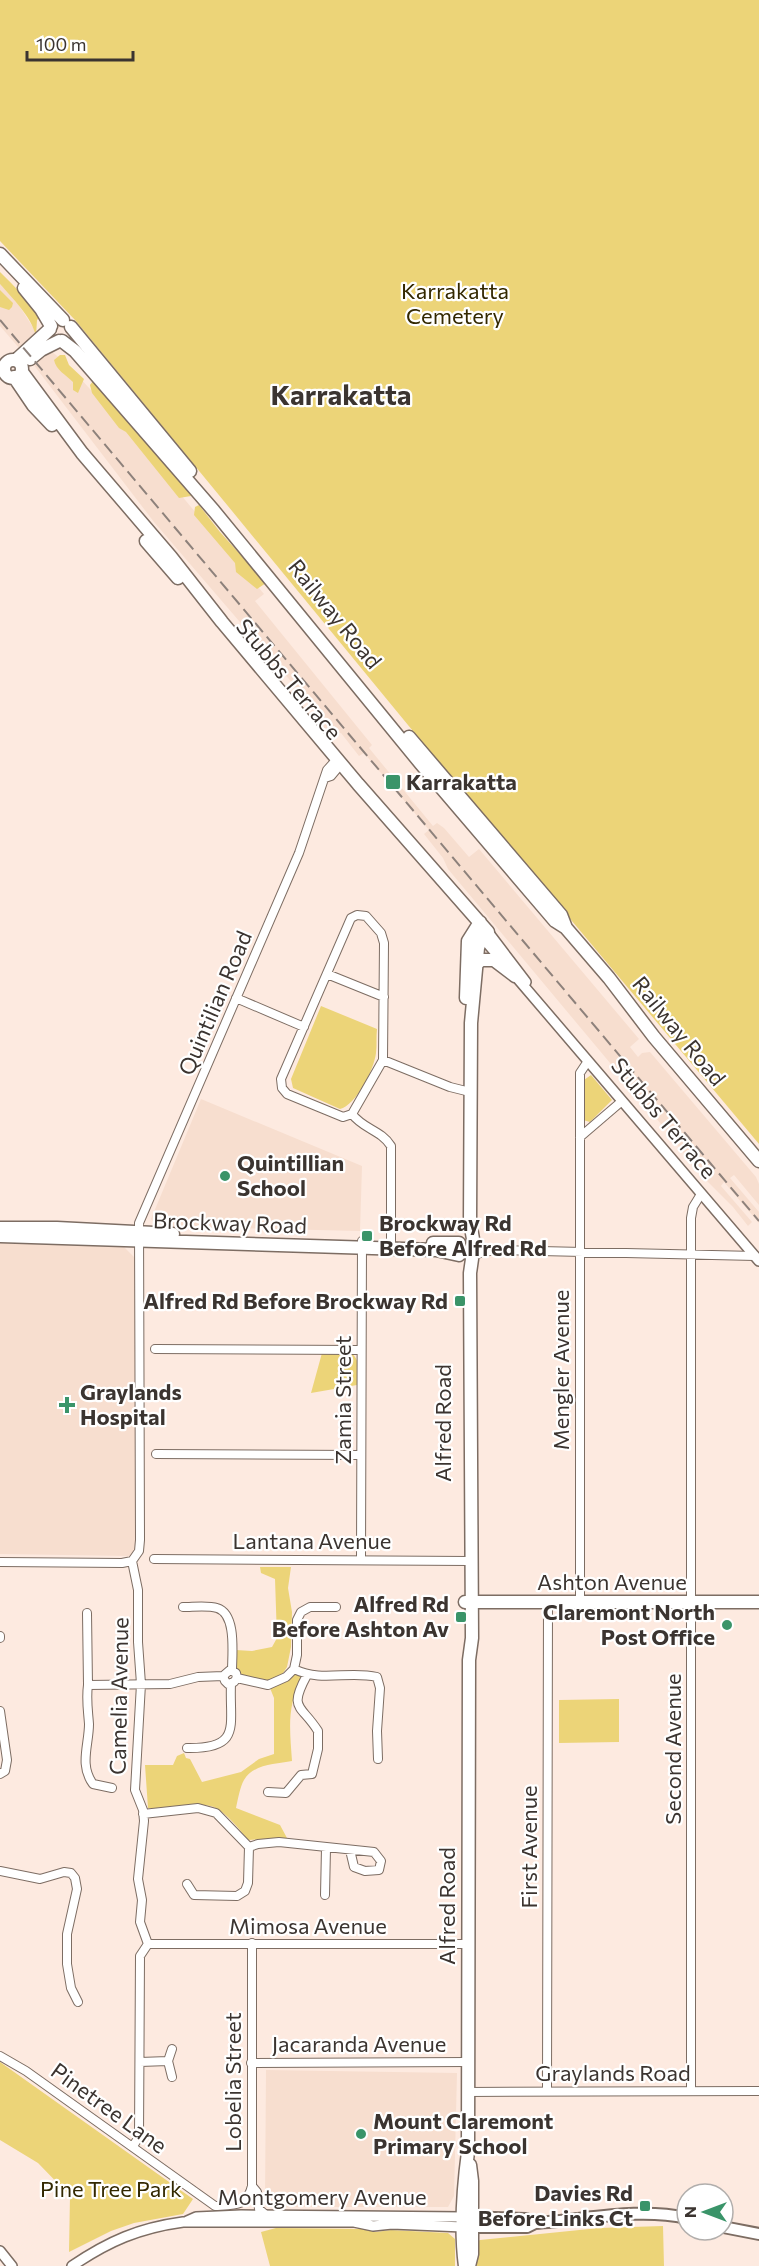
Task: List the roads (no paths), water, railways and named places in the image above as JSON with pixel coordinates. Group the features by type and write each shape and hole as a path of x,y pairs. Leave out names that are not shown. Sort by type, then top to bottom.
{"main road":[{"name":"Railway Road","path":"0,254 67,323 427,759 516,860 561,915 566,928"},
{"path":"0,262 29,295 51,328 53,338 60,341"},
{"path":"56,321 67,323 70,336 13,367 56,321"},
{"name":"Railway Road","path":"60,341 75,351 214,511 423,766 555,921 566,928 759,1161"},
{"name":"Stubbs Terrace","path":"0,353 13,367 33,405 51,423 77,458 481,930"},
{"name":"Alfred Road","path":"467,1092 476,965 481,930"},
{"name":"Alfred Road","path":"465,2266 472,2181 468,2152 467,2092 469,1660 464,1638 468,1602 464,1275 470,1222 467,1092 468,941 481,930"},
{"path":"476,965 482,960 494,960 515,976"},
{"name":"Brockway Road","path":"0,1228 57,1228 138,1237"},
{"name":"Brockway Road","path":"0,1236 138,1237 362,1244 436,1250 466,1249"},
{"name":"Ashton Avenue","path":"468,1602 759,1602"},
{"path":"467,2222 526,2219 535,2223 632,2214 675,2216"},
{"name":"Alfred Road","path":"467,2222 469,2266"},
{"path":"735,2229 759,2234"}],"street":[{"name":"Quintilian Road","path":"138,1237 139,1223 299,853 312,810 325,778 331,776 337,764"},
{"path":"357,915 366,916 381,933 384,943 383,1060 352,1114 348,1116 337,1115 286,1094 282,1088 281,1079 327,974 351,918 357,915"},
{"name":"Stubbs Terrace","path":"481,930 515,976 757,1259"},
{"name":"Stubbs Terrace","path":"481,930 519,971 538,1001"},
{"path":"327,974 384,997"},
{"path":"236,998 304,1027"},
{"path":"383,1060 467,1092"},
{"name":"Mengler Avenue","path":"580,1603 580,1072 588,1061"},
{"path":"580,1137 622,1101"},
{"path":"352,1114 359,1122 385,1136 391,1146 392,1246"},
{"name":"Second Avenue","path":"691,2091 692,1212 701,1194"},
{"name":"Camelia Avenue","path":"138,1237 140,1540 139,1551 132,1560 138,1590 141,1684 135,1790 143,1814 142,1851 138,1879 142,1900 140,1922 148,1944"},
{"name":"Zamia Street","path":"361,1559 362,1244"},
{"name":"Brockway Road","path":"466,1249 692,1254 757,1259"},
{"path":"155,1349 360,1350"},
{"path":"156,1454 360,1455"},
{"name":"Lantana Avenue","path":"154,1559 467,1561"},
{"path":"0,1562 122,1563 132,1560"},
{"name":"First Avenue","path":"547,2091 548,1603"},
{"path":"183,1607 218,1608 227,1615 231,1626 233,1678 232,1731 226,1740 215,1746 187,1748"},
{"path":"88,1686 170,1684 198,1677 223,1676 225,1672 233,1678 268,1685 286,1677 294,1669 297,1655 297,1620 301,1612 310,1607 336,1607"},
{"path":"87,1613 88,1686 86,1697 89,1725 84,1759 88,1778 93,1784 112,1788"},
{"path":"294,1669 307,1675 377,1677 380,1688 378,1759"},
{"path":"267,1792 286,1793 301,1775 312,1774 318,1749 318,1731 301,1712 297,1694 307,1675"},
{"path":"0,1711 7,1760 5,1771 0,1774"},
{"path":"143,1814 198,1808 216,1813 249,1847 248,1883 245,1891 237,1896 194,1894 187,1884"},
{"path":"249,1847 279,1842 350,1850"},
{"path":"325,1895 326,1848"},
{"path":"0,1871 40,1879 64,1872 71,1873 75,1878 77,1889 67,1934 67,1964 71,1988 78,2002"},
{"name":"Lobelia Street","path":"252,1943 252,2186 257,2192 259,2209 271,2217"},
{"path":"133,2146 139,2137 140,1956 148,1944"},
{"name":"Mimosa Avenue","path":"148,1944 468,1944"},
{"path":"172,2049 168,2061 172,2078"},
{"name":"Pinetree Lane","path":"0,2056 26,2071 215,2206 242,2204 252,2186"},
{"path":"140,2062 168,2061"},
{"name":"Jacaranda Avenue","path":"251,2063 468,2062"},
{"name":"Graylands Road","path":"467,2092 759,2091"},
{"name":"Montgomery Avenue","path":"72,2266 127,2234 196,2217 216,2215 271,2217 354,2222 373,2226 467,2222"},
{"path":"0,2251 12,2266"}],"railway":[{"path":"0,320 759,1221"}],"place":[{"name":"Karrakatta","path":"393,782"},
{"name":"Quintillian School","path":"225,1176"},
{"name":"Brockway Rd Before Alfred Rd","path":"367,1236"},
{"name":"Alfred Rd Before Brockway Rd","path":"460,1301"},
{"name":"Graylands Hospital","path":"67,1405"},
{"name":"Alfred Rd Before Ashton Av","path":"461,1617"},
{"name":"Claremont North Post Office","path":"727,1625"},
{"name":"Mount Claremont Primary School","path":"361,2134"},
{"name":"Davies Rd Before Links Ct","path":"645,2206"}],"district":[{"name":"Karrakatta","path":"341,395"}],"park label":[{"name":"Karrakatta Cemetery","path":"455,304"},
{"name":"Pine Tree Park","path":"111,2189"}]}
